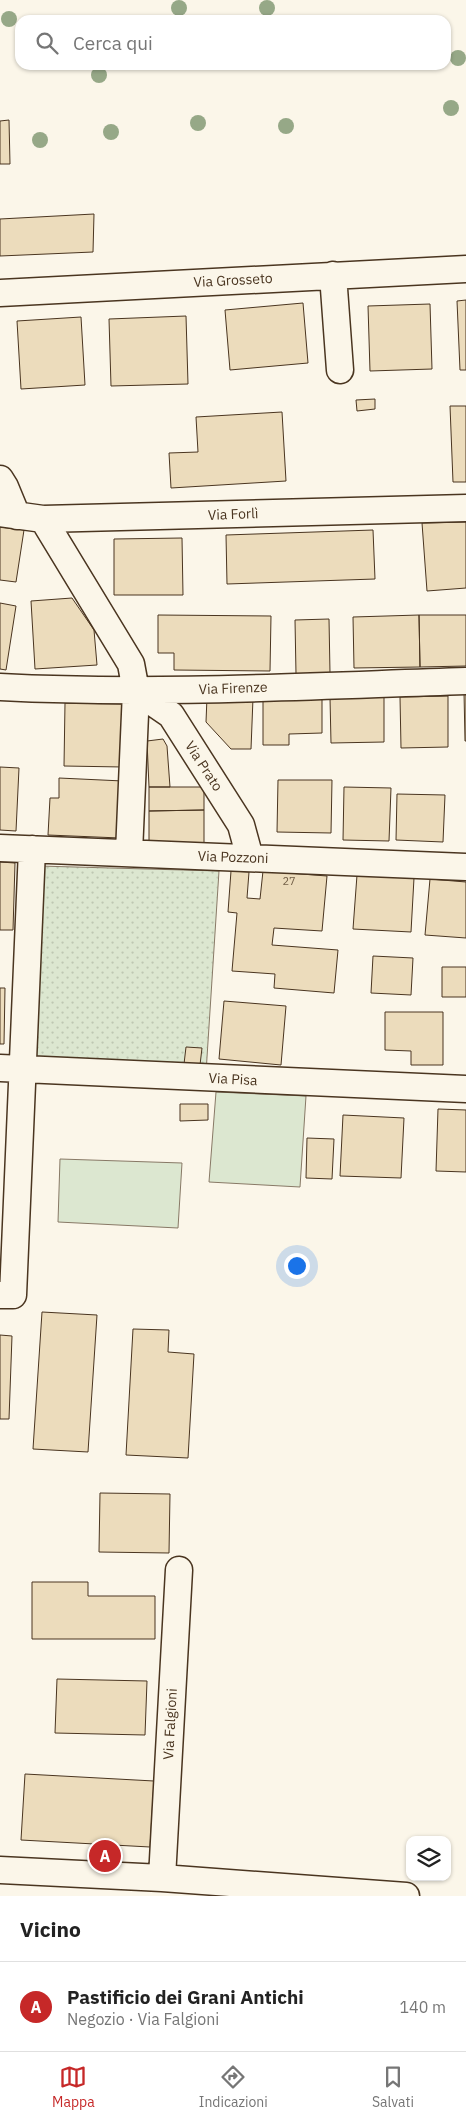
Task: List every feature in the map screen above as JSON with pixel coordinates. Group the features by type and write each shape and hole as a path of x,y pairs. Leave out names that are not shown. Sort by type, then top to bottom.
{"street":[{"name":"Via Grosseto","path":"0,293 466,269"},
{"path":"333,275 340,370"},
{"path":"0,479 6,487 9,515"},
{"name":"Via Forlì","path":"9,515 43,520 466,508"},
{"path":"43,520 131,664 136,691 129,853"},
{"name":"Via Firenze","path":"0,686 77,691 136,691 466,681"},
{"name":"Via Prato","path":"136,691 171,715 241,825 250,858"},
{"name":"Via Pozzoni","path":"0,848 466,867"},
{"path":"6,1295 11,1069 32,849"},
{"name":"Via Pisa","path":"11,1069 466,1089"},
{"name":"Via Falgioni","path":"162,1878 179,1570"},
{"path":"0,1870 162,1878 406,1896"}],"green space":[{"path":"39,866 219,871 206,1073 33,1066"},
{"path":"216,1092 306,1096 300,1187 209,1182"},
{"path":"60,1159 182,1163 178,1228 58,1222"}],"building":[{"path":"9,120 10,164 0,164 0,121"},
{"path":"94,214 93,252 0,256 0,219"},
{"path":"466,300 466,370 460,370 457,301"},
{"path":"303,303 308,363 230,370 225,310"},
{"path":"430,304 432,369 370,371 368,306"},
{"path":"186,316 188,384 111,386 109,319"},
{"path":"81,317 85,385 21,389 17,321"},
{"path":"375,399 375,409 357,411 356,400"},
{"path":"450,406 466,406 466,482 453,482"},
{"path":"282,412 286,481 171,488 169,453 198,452 196,417"},
{"path":"466,522 466,588 427,591 422,523"},
{"path":"0,527 24,530 16,582 0,580"},
{"path":"373,530 375,579 227,584 226,535"},
{"path":"182,538 183,595 114,595 114,539"},
{"path":"72,598 94,630 97,665 35,669 31,601"},
{"path":"0,603 16,606 6,670 0,669"},
{"path":"158,615 271,616 270,671 174,670 174,653 158,653"},
{"path":"419,615 466,615 466,666 420,667"},
{"path":"419,615 420,667 354,668 353,617"},
{"path":"329,619 330,673 296,674 295,620"},
{"path":"464,692 466,692 466,741 465,741"},
{"path":"322,693 322,733 289,734 289,745 263,745 263,694"},
{"path":"384,696 384,742 331,743 330,698"},
{"path":"448,696 448,747 401,748 400,697"},
{"path":"207,697 253,698 251,749 231,749 206,722"},
{"path":"65,703 124,704 123,767 64,766"},
{"path":"163,739 167,746 170,787 149,787 147,741"},
{"path":"0,767 19,768 16,831 0,830"},
{"path":"59,778 123,781 120,838 48,835 50,798 59,798"},
{"path":"278,780 332,780 331,833 277,832"},
{"path":"149,787 204,787 204,810 149,811"},
{"path":"344,787 391,788 389,841 343,840"},
{"path":"397,794 445,795 443,842 396,840"},
{"path":"204,810 204,847 149,847 149,811"},
{"path":"0,862 15,863 13,930 0,930"},
{"path":"231,871 249,872 247,898 260,899 263,871 327,876 322,931 274,928 272,945 338,950 334,993 274,988 275,974 232,971 237,913 228,912"},
{"path":"357,875 414,878 411,932 353,929"},
{"path":"430,879 466,882 466,938 425,935"},
{"path":"373,956 413,958 411,995 371,993"},
{"path":"442,967 466,967 466,997 442,997"},
{"path":"0,988 5,988 4,1044 0,1044"},
{"path":"224,1001 286,1006 281,1065 219,1059"},
{"path":"385,1012 443,1012 443,1065 411,1065 411,1051 385,1050"},
{"path":"186,1047 202,1048 200,1065 184,1064"},
{"path":"180,1104 208,1104 208,1120 180,1121"},
{"path":"438,1109 466,1110 466,1172 436,1171"},
{"path":"343,1115 404,1118 401,1178 340,1176"},
{"path":"307,1138 334,1139 332,1179 306,1178"},
{"path":"42,1312 97,1315 88,1452 33,1449"},
{"path":"133,1329 169,1330 168,1352 194,1354 188,1458 126,1455"},
{"path":"0,1335 12,1336 9,1419 0,1419"},
{"path":"100,1493 170,1494 169,1553 99,1552"},
{"path":"32,1582 88,1582 88,1596 155,1596 155,1639 32,1639"},
{"path":"57,1679 147,1681 145,1735 55,1733"},
{"path":"25,1774 154,1781 150,1847 21,1840"}],"place":[{"name":"Pastificio dei Grani Antichi","path":"105,1856"}]}
